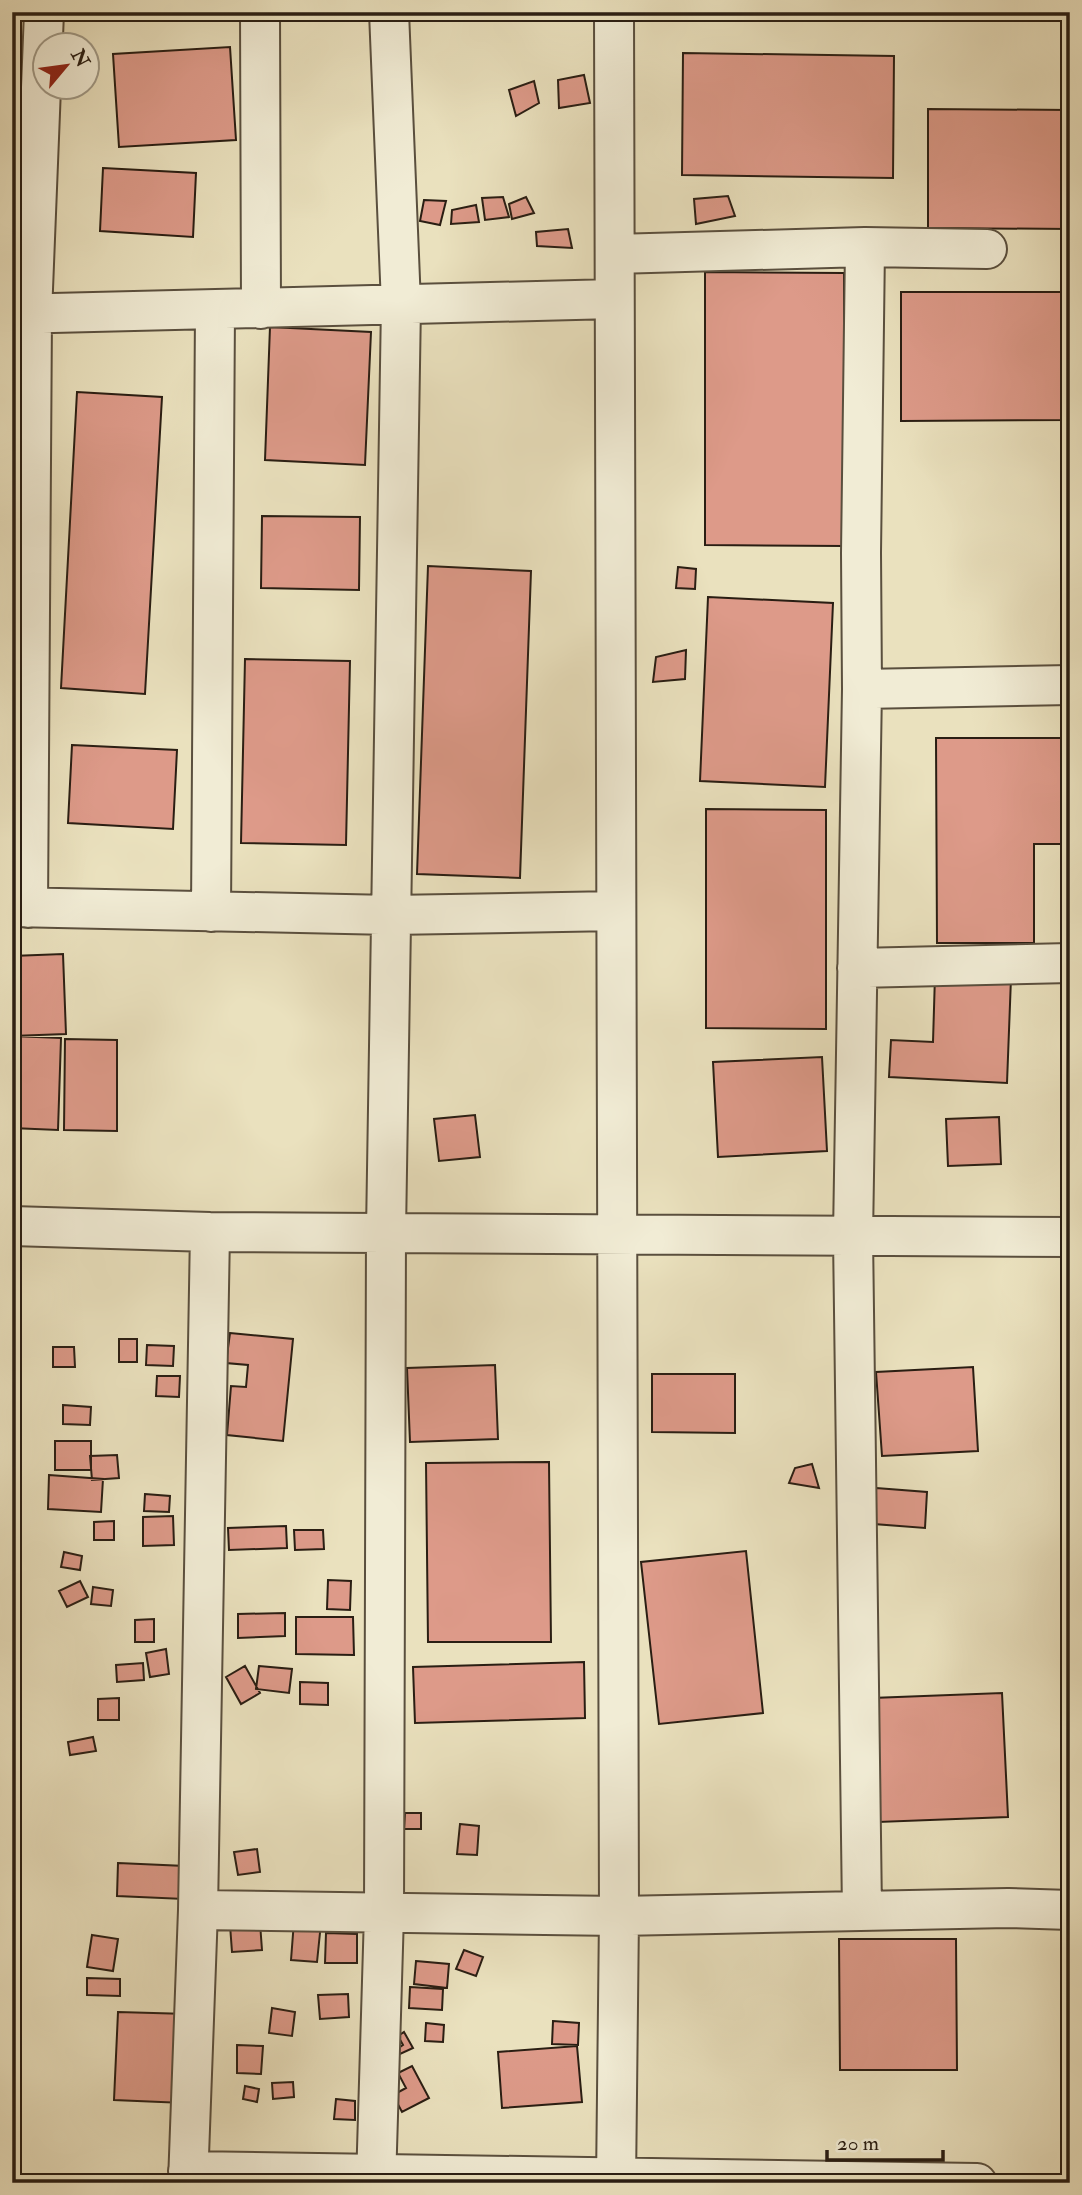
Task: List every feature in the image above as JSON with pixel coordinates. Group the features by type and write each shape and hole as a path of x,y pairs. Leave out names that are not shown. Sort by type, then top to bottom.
{"street":[{"path":"44,12 22,314 20,907 391,915 616,911"},
{"path":"260,12 261,309"},
{"path":"376,2178 384,1914 386,1232 401,304 389,12"},
{"path":"614,12 619,1916 616,2180"},
{"path":"615,254 865,247 987,249"},
{"path":"862,1911 853,1236 862,689 865,247"},
{"path":"22,314 614,299"},
{"path":"211,912 215,310"},
{"path":"862,689 1070,685"},
{"path":"857,968 1070,963"},
{"path":"12,1226 210,1231 1070,1237"},
{"path":"210,1231 198,1910 188,2177 977,2183"},
{"path":"198,1910 619,1916 1008,1908 1070,1910"}],"building":[{"path":"230,47 236,140 119,147 113,54"},
{"path":"683,53 894,56 893,178 682,175"},
{"path":"584,75 590,103 559,108 558,80"},
{"path":"534,81 539,103 516,116 509,90"},
{"path":"928,109 1070,110 1070,229 928,228"},
{"path":"103,168 196,173 193,237 100,231"},
{"path":"728,196 735,216 696,224 694,199"},
{"path":"503,197 509,217 485,220 482,198"},
{"path":"526,197 534,213 512,219 509,204"},
{"path":"424,200 446,201 440,225 420,221"},
{"path":"476,205 479,222 451,224 452,210"},
{"path":"568,229 572,248 537,246 536,232"},
{"path":"705,272 844,273 844,546 705,545"},
{"path":"901,292 1070,292 1070,420 901,421"},
{"path":"270,327 371,332 365,465 265,460"},
{"path":"77,392 162,397 145,694 61,688"},
{"path":"262,516 360,517 359,590 261,588"},
{"path":"428,566 531,571 520,878 417,874"},
{"path":"678,567 696,569 695,589 676,588"},
{"path":"708,597 833,603 825,787 700,781"},
{"path":"686,650 685,679 653,682 656,657"},
{"path":"245,659 350,661 346,845 241,843"},
{"path":"936,738 1070,738 1070,844 1034,844 1034,943 937,943"},
{"path":"72,745 177,750 173,829 68,823"},
{"path":"706,809 826,810 826,1029 706,1028"},
{"path":"63,954 66,1034 12,1036 12,956"},
{"path":"935,975 1011,978 1007,1083 889,1077 891,1040 933,1042"},
{"path":"12,1036 61,1038 58,1130 12,1128"},
{"path":"65,1039 117,1040 117,1131 64,1130"},
{"path":"822,1057 827,1151 718,1157 713,1062"},
{"path":"475,1115 480,1157 439,1161 434,1119"},
{"path":"999,1117 1001,1164 948,1166 946,1119"},
{"path":"230,1333 293,1339 283,1441 227,1435 231,1386 246,1387 248,1365 226,1363"},
{"path":"119,1339 137,1339 137,1362 119,1362"},
{"path":"147,1345 174,1346 173,1366 146,1365"},
{"path":"53,1347 74,1347 75,1367 53,1367"},
{"path":"495,1365 498,1439 410,1442 407,1368"},
{"path":"973,1367 978,1451 882,1456 876,1372"},
{"path":"652,1374 735,1374 735,1433 652,1432"},
{"path":"157,1376 180,1376 179,1397 156,1396"},
{"path":"63,1405 91,1407 90,1425 63,1424"},
{"path":"55,1441 91,1441 91,1470 55,1470"},
{"path":"117,1455 119,1478 92,1480 90,1456"},
{"path":"549,1462 551,1642 428,1642 426,1463"},
{"path":"812,1464 819,1488 789,1483 795,1468"},
{"path":"49,1475 103,1479 101,1512 48,1509"},
{"path":"876,1488 927,1492 925,1528 874,1524"},
{"path":"145,1494 170,1496 169,1512 144,1511"},
{"path":"173,1516 174,1545 143,1546 143,1517"},
{"path":"114,1521 114,1540 94,1540 94,1522"},
{"path":"286,1526 287,1548 229,1550 228,1528"},
{"path":"294,1530 323,1530 324,1549 295,1550"},
{"path":"746,1551 763,1713 659,1724 641,1562"},
{"path":"64,1552 82,1556 80,1570 61,1567"},
{"path":"328,1580 351,1581 350,1610 327,1609"},
{"path":"80,1581 88,1597 67,1607 59,1591"},
{"path":"93,1587 113,1590 111,1606 91,1604"},
{"path":"285,1613 285,1636 238,1638 238,1614"},
{"path":"296,1617 353,1617 354,1655 296,1654"},
{"path":"154,1619 154,1642 135,1642 135,1620"},
{"path":"166,1649 169,1674 150,1677 146,1653"},
{"path":"584,1662 585,1718 415,1723 413,1667"},
{"path":"143,1663 144,1680 117,1682 116,1665"},
{"path":"245,1666 260,1693 241,1704 226,1677"},
{"path":"259,1666 292,1669 289,1693 256,1689"},
{"path":"300,1682 328,1683 328,1705 300,1704"},
{"path":"1002,1693 1008,1817 878,1822 872,1698"},
{"path":"119,1698 119,1720 98,1720 98,1699"},
{"path":"93,1737 96,1751 70,1755 68,1742"},
{"path":"405,1813 421,1813 421,1829 404,1829"},
{"path":"460,1824 479,1826 477,1855 457,1854"},
{"path":"257,1849 260,1872 238,1875 234,1852"},
{"path":"118,1863 185,1866 184,1899 117,1896"},
{"path":"294,1921 321,1923 317,1962 291,1960"},
{"path":"260,1923 262,1950 232,1952 230,1925"},
{"path":"326,1933 357,1934 357,1963 325,1963"},
{"path":"92,1935 118,1939 113,1971 87,1967"},
{"path":"839,1939 956,1939 957,2070 840,2070"},
{"path":"464,1950 483,1957 476,1976 456,1969"},
{"path":"416,1961 449,1964 447,1988 414,1984"},
{"path":"87,1978 120,1979 120,1996 87,1995"},
{"path":"410,1987 443,1989 442,2010 409,2008"},
{"path":"348,1994 349,2017 320,2019 318,1995"},
{"path":"272,2008 295,2012 292,2036 269,2033"},
{"path":"118,2012 188,2014 184,2103 114,2100"},
{"path":"553,2021 579,2023 578,2045 552,2044"},
{"path":"426,2023 444,2025 443,2042 425,2041"},
{"path":"404,2032 413,2048 400,2054 397,2049 403,2045 398,2036"},
{"path":"237,2045 263,2046 261,2074 237,2073"},
{"path":"577,2046 582,2102 502,2108 498,2052"},
{"path":"412,2066 429,2098 402,2112 393,2095 406,2088 398,2073"},
{"path":"293,2082 294,2097 273,2099 272,2083"},
{"path":"245,2086 259,2089 257,2102 243,2099"},
{"path":"336,2099 355,2101 355,2120 334,2119"}]}
